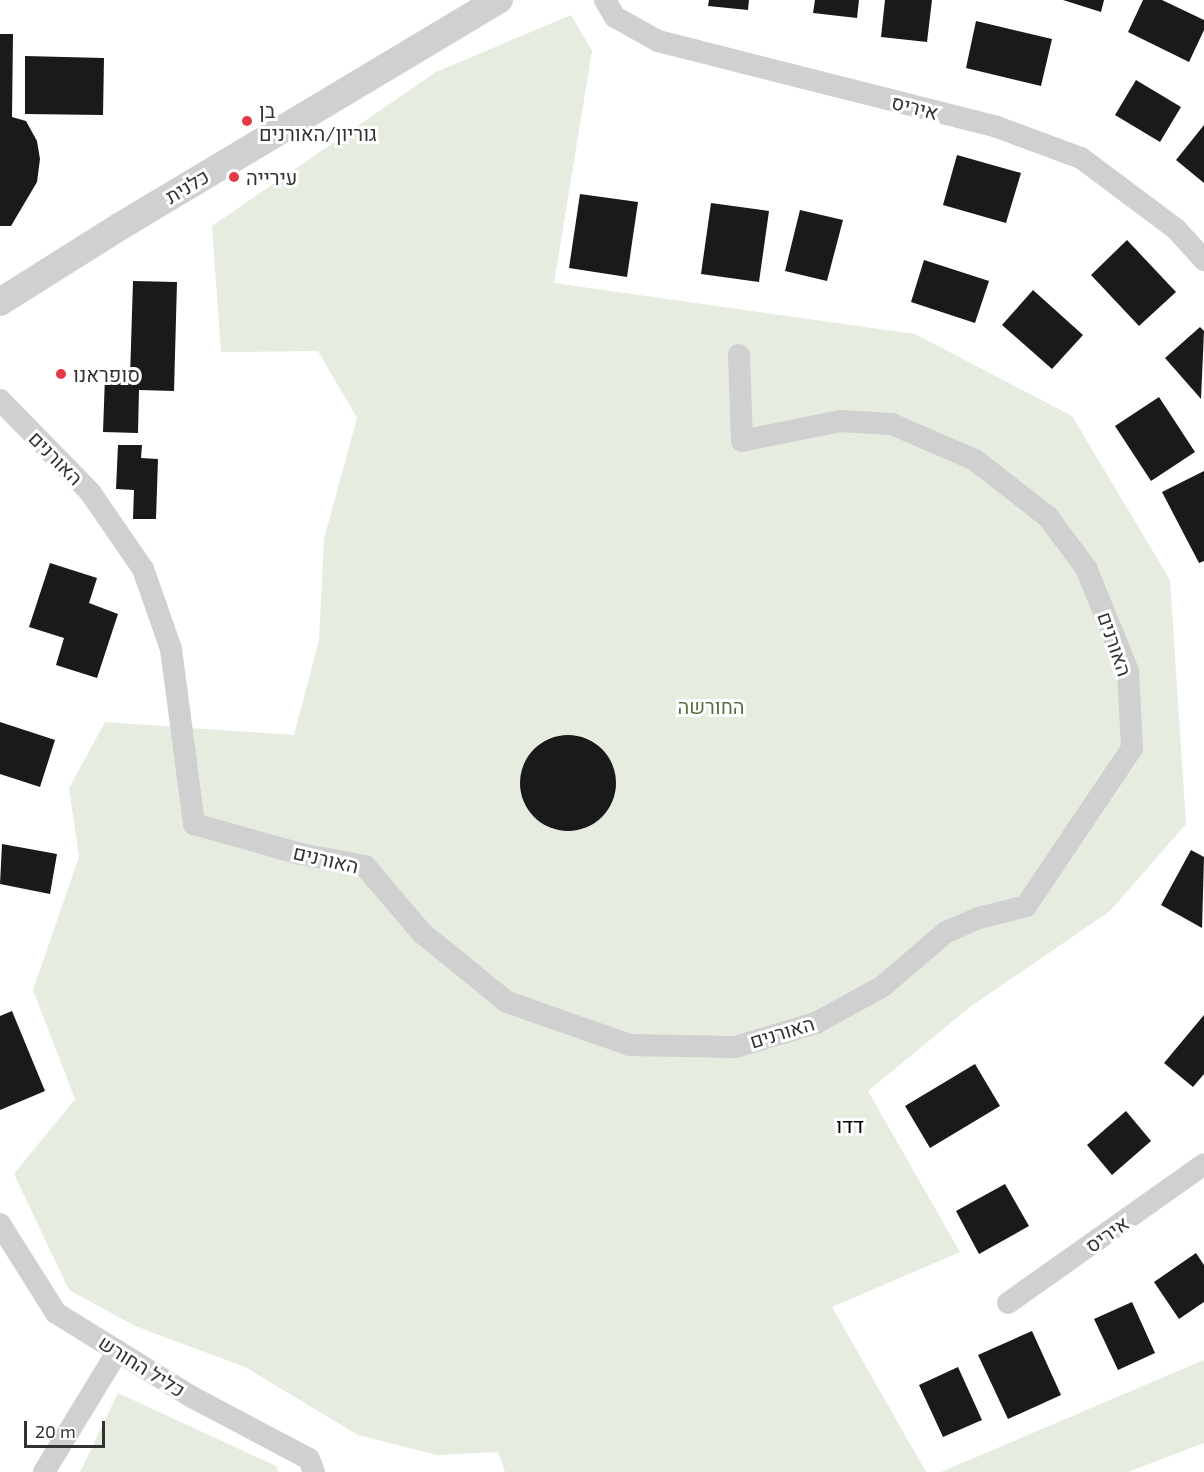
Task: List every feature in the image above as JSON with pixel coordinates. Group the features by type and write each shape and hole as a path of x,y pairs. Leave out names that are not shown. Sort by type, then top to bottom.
{"street":[{"name":"כלנית","path":"0,302 128,221 499,0"},
{"name":"איריס","path":"605,0 615,17 658,41 997,127 1081,158 1176,229 1204,260"},
{"name":"האורנים","path":"0,400 90,492 143,569 171,649 194,824 302,854 365,866 422,933 507,1002 630,1045 735,1047 816,1023 883,986 946,932 979,918 1026,906 1132,748 1128,671 1086,568 1048,517 975,460 892,424 840,421 742,441 739,355"},
{"name":"איריס","path":"1008,1303 1204,1164"},
{"name":"כליל החורש","path":"0,1224 56,1312 192,1397 309,1459 314,1472"},
{"path":"44,1472 118,1351"}],"green space":[{"name":"החורשה","path":"571,15 592,51 554,283 915,334 1072,416 1170,580 1186,824 1110,911 970,1007 868,1091 960,1252 832,1307 926,1472 505,1472 498,1452 437,1455 358,1435 245,1367 135,1326 69,1290 14,1174 75,1099 33,990 79,857 69,788 105,722 294,735 319,640 324,539 357,418 318,351 221,352 212,226 436,72"},
{"path":"1204,1360 1204,1443 1128,1472 941,1472"},
{"path":"118,1393 276,1466 278,1472 80,1472"}],"building":[{"path":"709,0 749,0 748,10 708,6"},
{"path":"815,0 859,0 857,18 813,13"},
{"path":"885,0 932,0 927,42 881,37"},
{"path":"1063,0 1104,0 1101,12"},
{"path":"1143,0 1162,0 1204,20 1204,30 1189,62 1128,32"},
{"path":"976,21 1052,39 1041,86 966,68"},
{"path":"0,34 13,34 12,117 26,121 37,141 40,159 37,182 11,226 0,226"},
{"path":"25,56 104,58 103,115 25,114"},
{"path":"1136,80 1181,107 1160,142 1115,115"},
{"path":"1204,125 1204,183 1176,160"},
{"path":"957,155 1021,173 1006,223 943,205"},
{"path":"580,194 638,202 627,277 569,268"},
{"path":"711,203 769,211 759,282 701,274"},
{"path":"800,210 843,220 827,281 785,271"},
{"path":"1127,240 1176,292 1139,326 1091,275"},
{"path":"924,260 989,281 975,323 911,302"},
{"path":"133,281 177,282 174,391 139,390 138,433 103,432 105,376 130,377"},
{"path":"1033,290 1083,335 1052,369 1002,325"},
{"path":"1200,327 1204,331 1201,399 1165,358"},
{"path":"1159,397 1195,452 1151,481 1115,426"},
{"path":"118,445 142,445 141,458 158,459 156,519 133,519 134,490 116,489"},
{"path":"1204,471 1204,561 1199,563 1162,492"},
{"path":"50,563 97,578 89,603 118,614 97,678 56,665 64,638 29,627"},
{"path":"0,722 55,740 40,787 0,774"},
{"path":"568,735 586,739 602,749 612,765 616,783 612,801 602,817 586,827 568,831 550,827 534,817 524,801 520,783 524,765 534,749 550,739"},
{"path":"2,844 57,854 50,894 0,884"},
{"path":"1191,850 1204,857 1202,928 1161,905"},
{"path":"12,1011 45,1091 0,1110 0,1016"},
{"path":"1204,1015 1204,1074 1193,1087 1164,1063"},
{"path":"975,1064 1000,1106 930,1148 905,1106"},
{"path":"1126,1111 1151,1141 1112,1175 1087,1145"},
{"path":"1005,1184 1029,1226 979,1254 956,1211"},
{"path":"1196,1253 1204,1265 1204,1302 1179,1319 1154,1282"},
{"path":"1132,1302 1155,1353 1118,1370 1094,1319"},
{"path":"1032,1331 1061,1395 1008,1419 978,1355"},
{"path":"958,1367 982,1420 943,1437 919,1385"}],"place":[{"name":"בן גוריון/האורנים","path":"247,121"},
{"name":"עירייה","path":"234,177"},
{"name":"סופראנו","path":"61,374"}],"district":[{"name":"דדו","path":"850,1125"}]}
